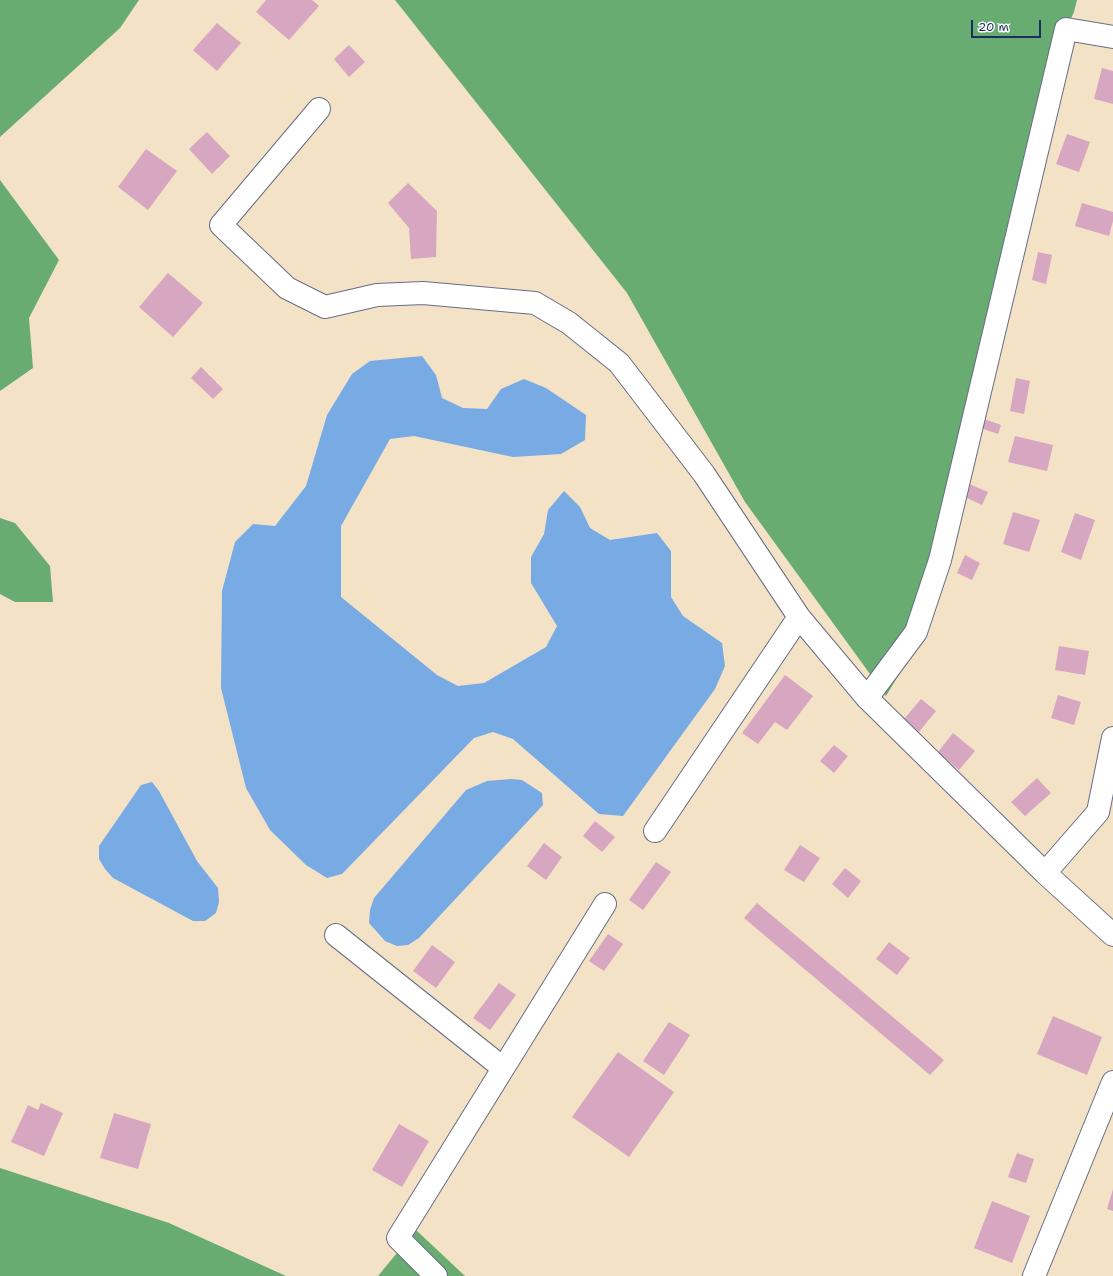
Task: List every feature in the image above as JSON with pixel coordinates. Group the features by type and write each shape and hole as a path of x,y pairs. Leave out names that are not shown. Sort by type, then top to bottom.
{"street":[{"path":"866,698 916,632 940,560 1066,29 1113,37"},
{"path":"319,109 221,225 287,288 325,307 376,295 423,293 535,303 569,323 619,363 704,474 799,617 866,698 1046,873 1113,935"},
{"path":"655,831 799,617"},
{"path":"1046,873 1098,812 1113,738"},
{"path":"436,1276 398,1238 605,904"},
{"path":"336,935 504,1068"},
{"path":"1034,1276 1113,1082"}],"green space":[{"path":"0,0 139,0 120,28 0,137"},
{"path":"395,0 1077,0 1074,12 1066,29 922,636 886,696 745,502 627,293"},
{"path":"0,180 59,260 29,318 33,368 0,391"},
{"path":"0,518 15,523 50,566 53,602 15,602 0,594"},
{"path":"0,1168 169,1223 286,1276 0,1276"},
{"path":"416,1230 465,1276 378,1276"}],"water":[{"path":"422,356 436,375 442,398 463,408 487,409 501,389 524,379 546,388 586,415 585,440 561,454 513,457 414,436 390,439 341,526 341,597 437,675 458,686 484,683 546,647 557,626 531,583 531,557 544,534 548,510 564,491 580,507 590,528 610,540 657,533 671,551 671,597 683,616 722,643 725,666 715,689 623,816 599,814 513,739 493,732 474,738 342,874 327,878 306,865 270,830 246,788 221,688 222,591 235,542 253,524 275,526 306,486 327,415 352,374 370,361"},
{"path":"511,779 522,780 542,793 543,805 419,938 408,945 397,946 385,941 369,923 370,910 374,898 466,790 487,781"},
{"path":"152,782 159,791 197,861 218,888 219,902 216,913 205,921 193,921 113,878 99,859 99,846 141,785"}],"building":[{"path":"266,0 312,0 319,6 289,40 256,12"},
{"path":"217,23 241,43 217,71 193,50"},
{"path":"349,45 365,62 349,77 334,59"},
{"path":"1102,68 1113,71 1113,104 1094,99"},
{"path":"207,132 230,156 212,174 189,149"},
{"path":"1067,134 1090,142 1079,172 1056,164"},
{"path":"146,149 177,171 148,210 118,187"},
{"path":"408,183 437,211 436,257 411,259 409,228 388,203"},
{"path":"1082,203 1113,212 1113,221 1109,236 1075,226"},
{"path":"1038,252 1052,255 1046,284 1032,280"},
{"path":"168,273 203,303 173,337 139,307"},
{"path":"201,367 223,389 213,399 191,378"},
{"path":"1016,378 1030,381 1024,414 1010,411"},
{"path":"981,418 1001,425 998,434 978,427"},
{"path":"1015,436 1053,445 1047,471 1008,462"},
{"path":"969,484 988,492 982,505 963,496"},
{"path":"1013,512 1040,520 1029,552 1003,544"},
{"path":"1075,513 1095,520 1081,560 1061,552"},
{"path":"965,555 980,563 972,580 957,573"},
{"path":"1059,646 1089,651 1085,675 1055,670"},
{"path":"785,675 813,696 787,730 775,722 758,744 742,733"},
{"path":"1058,695 1081,702 1074,725 1051,718"},
{"path":"921,699 936,711 919,732 904,719"},
{"path":"953,733 975,751 959,770 938,752"},
{"path":"834,745 848,756 834,773 820,761"},
{"path":"1037,778 1051,793 1025,816 1011,802"},
{"path":"595,821 615,837 602,852 583,836"},
{"path":"544,843 562,857 546,880 527,866"},
{"path":"800,845 820,858 804,882 784,870"},
{"path":"656,862 671,872 643,910 629,900"},
{"path":"845,868 861,881 848,898 832,884"},
{"path":"757,903 944,1060 930,1075 744,918"},
{"path":"608,934 623,944 604,971 589,961"},
{"path":"889,942 910,958 897,975 876,959"},
{"path":"432,945 455,962 436,988 413,971"},
{"path":"499,983 516,995 490,1030 473,1018"},
{"path":"1053,1016 1102,1037 1087,1075 1037,1054"},
{"path":"669,1022 690,1035 664,1075 643,1061"},
{"path":"618,1052 674,1092 629,1157 572,1117"},
{"path":"41,1103 63,1113 44,1156 11,1142 28,1105 38,1110"},
{"path":"114,1113 151,1124 138,1169 100,1158"},
{"path":"399,1124 429,1141 402,1187 372,1170"},
{"path":"1017,1153 1034,1159 1026,1183 1008,1177"},
{"path":"1113,1189 1113,1211 1107,1209"},
{"path":"992,1201 1030,1216 1012,1263 974,1248"}]}
